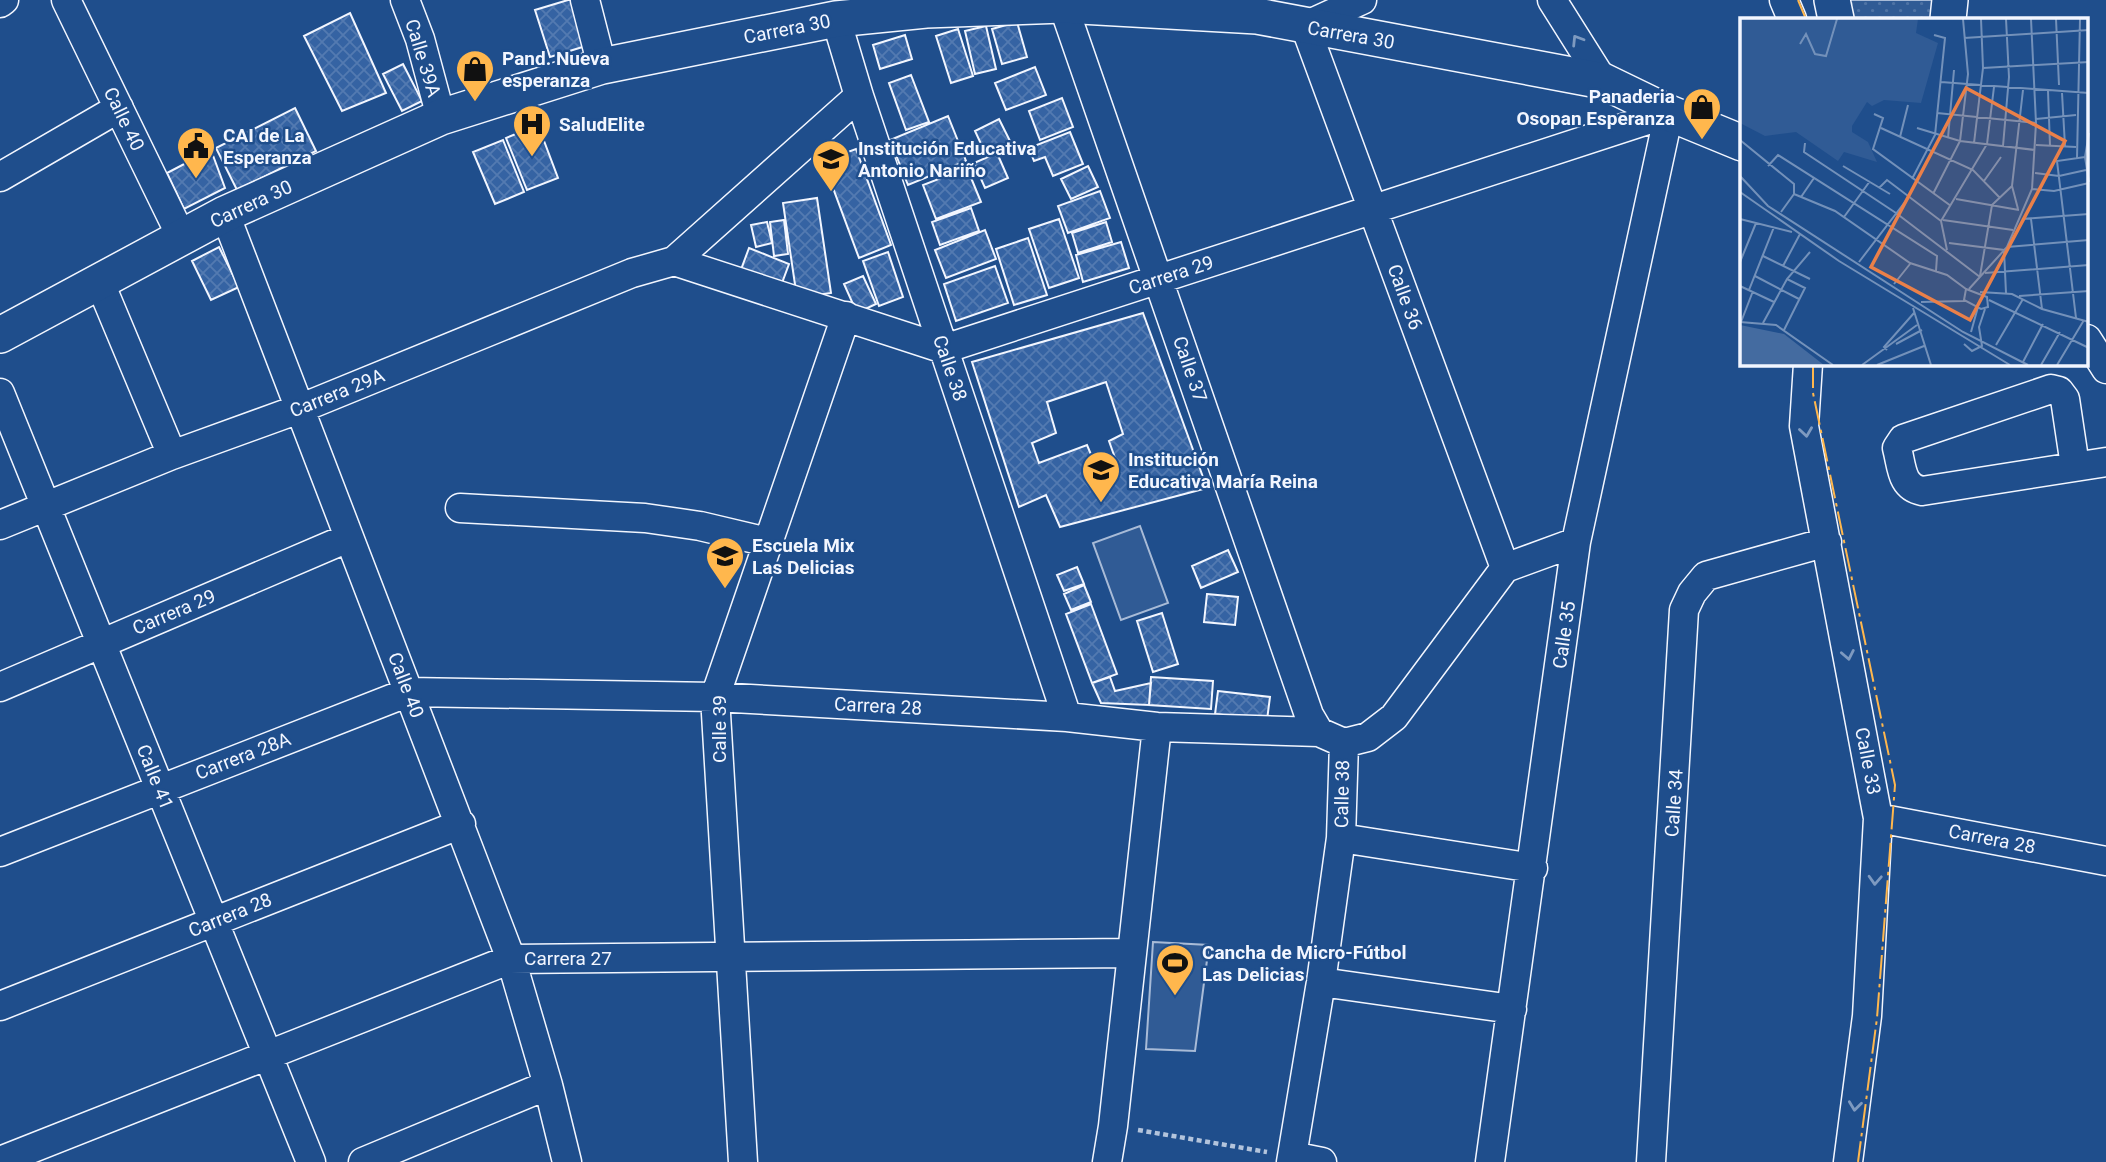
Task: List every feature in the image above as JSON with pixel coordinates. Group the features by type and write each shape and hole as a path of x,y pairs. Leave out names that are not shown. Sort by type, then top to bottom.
{"main road":[{"path":"1832,0 1836,18"},
{"path":"1948,18 1950,0"},
{"name":"Carrera 30","path":"0,335 225,214 441,117 602,66 836,19 923,5 1252,8 1305,26 1603,81 1740,143"}],"street":[{"name":"Calle 40","path":"66,0 182,238"},
{"name":"Calle 39A","path":"405,0 420,39 441,117"},
{"path":"586,0 602,66"},
{"path":"1305,26 1362,0"},
{"path":"1552,0 1603,81"},
{"path":"1784,0 1792,18"},
{"name":"Calle 37","path":"1063,5 1309,715 1331,738"},
{"name":"Calle 38","path":"836,19 859,96 1067,717"},
{"name":"Calle 36","path":"1305,26 1505,568"},
{"path":"674,261 859,96"},
{"path":"0,177 119,108"},
{"name":"Carrera 29","path":"944,349 1669,113"},
{"name":"Calle 35","path":"1490,1162 1577,542 1669,113"},
{"name":"Calle 40","path":"225,214 511,958 567,1162"},
{"path":"674,261 944,349"},
{"name":"Carrera 29A","path":"0,525 172,455 299,409 619,278 674,261"},
{"path":"100,283 172,455"},
{"name":"Calle 39","path":"743,1162 715,697 846,316"},
{"path":"2088,341 2106,369"},
{"name":"Calle 33","path":"1808,366 1804,426 1878,818 1867,1016 1848,1162"},
{"path":"2075,466 2065,399 2059,391 2051,389 1903,439 1897,448 1906,483 1912,489 1922,491 2106,462"},
{"name":"Calle 41","path":"0,393 311,1162"},
{"path":"460,508 645,518 700,526 768,542"},
{"name":"Carrera 29","path":"0,687 348,538"},
{"path":"1505,568 1577,542"},
{"name":"Calle 34","path":"1651,1162 1684,610 1692,593 1706,576 1826,542"},
{"name":"Calle 38","path":"1292,1159 1341,838 1331,738 1368,737 1394,717 1505,568"},
{"name":"Carrera 28","path":"409,692 715,697 1067,717 1157,727 1331,738"},
{"name":"Carrera 28A","path":"0,852 409,692"},
{"path":"1107,1162 1157,727"},
{"name":"Carrera 28","path":"1878,818 2106,861"},
{"name":"Carrera 28","path":"0,1006 461,824"},
{"path":"1341,838 1533,868"},
{"name":"Carrera 27","path":"0,1161 511,958 1132,953"},
{"path":"1321,982 1513,1009"},
{"path":"363,1162 548,1085"},
{"path":"1292,1159 1322,1162"}],"path":[{"path":"1113,1126 1292,1159"}],"shaded area":[{"path":"1848,0 1935,0 1931,18 1852,18"},
{"path":"1140,526 1168,603 1121,620 1093,543"},
{"name":"Cancha de Micro-Fútbol Las Delicias","path":"1153,942 1209,945 1195,1051 1146,1049"}],"building":[{"path":"575,0 589,45 550,57 535,10"},
{"path":"350,13 386,93 342,111 304,36"},
{"path":"1017,22 1027,57 1002,64 992,29"},
{"path":"986,26 996,69 975,74 965,31"},
{"path":"958,29 973,76 951,83 936,36"},
{"path":"905,35 912,59 880,69 873,45"},
{"path":"403,64 422,101 402,111 383,74"},
{"path":"1035,67 1046,95 1006,110 995,83"},
{"path":"911,75 929,122 906,130 889,83"},
{"path":"1062,98 1073,127 1040,140 1029,111"},
{"path":"295,108 316,151 237,190 216,148"},
{"path":"948,116 966,161 908,185 890,140"},
{"path":"999,119 1012,145 987,157 975,131"},
{"name":"SaludElite","path":"538,125 558,178 527,190 506,138"},
{"path":"1070,132 1083,164 1053,176 1045,157 1034,161 1029,148"},
{"path":"503,140 524,192 495,204 473,152"},
{"path":"856,149 891,245 859,258 823,161"},
{"name":"CAI de La Esperanza","path":"211,150 225,188 184,209 167,173"},
{"path":"997,153 1008,178 985,188 974,163"},
{"path":"1088,166 1098,187 1071,199 1061,179"},
{"path":"967,168 981,202 936,219 923,185"},
{"path":"1100,191 1110,218 1068,233 1058,206"},
{"path":"817,198 831,293 797,298 783,203"},
{"path":"971,208 979,231 940,245 932,222"},
{"path":"1059,219 1079,278 1049,288 1029,229"},
{"path":"784,220 788,254 774,256 770,222"},
{"path":"767,222 772,243 756,247 751,225"},
{"path":"1106,222 1112,242 1078,253 1072,233"},
{"path":"985,230 996,259 946,278 935,250"},
{"path":"1028,238 1047,295 1014,305 996,249"},
{"path":"1121,242 1129,268 1083,282 1076,255"},
{"path":"219,247 239,287 211,300 192,261"},
{"path":"749,248 789,264 779,291 739,275"},
{"path":"888,252 903,297 879,306 863,261"},
{"path":"995,266 1008,303 956,321 944,284"},
{"path":"863,276 876,304 857,313 844,284"},
{"path":"1143,313 1207,488 1060,527 1046,495 1019,507 972,362","holes":["1106,382 1123,434 1109,441 1120,472 1101,478 1087,445 1039,463 1032,443 1056,433 1047,402"]},
{"path":"1228,550 1238,572 1201,588 1192,566"},
{"path":"1077,567 1084,584 1064,591 1057,575"},
{"path":"1084,585 1091,602 1071,610 1064,594"},
{"path":"1207,594 1238,597 1235,625 1204,622"},
{"path":"1091,604 1117,674 1092,683 1066,614"},
{"path":"1162,613 1178,664 1153,672 1137,621"},
{"path":"1110,677 1115,691 1151,683 1149,705 1101,703 1092,683"},
{"path":"1151,677 1213,681 1211,709 1149,705"},
{"path":"1218,691 1270,697 1267,720 1215,714"}],"power":[{"path":"1798,0 1806,18"},
{"path":"1813,366 1813,393 1895,785 1877,1018 1858,1162"}],"place":[{"name":"Pand. Nueva esperanza","path":"475,103"},
{"name":"Panaderia Osopan Esperanza","path":"1702,141"},
{"name":"SaludElite","path":"532,158"},
{"name":"CAI de La Esperanza","path":"196,180"},
{"name":"Institución Educativa Antonio Nariño","path":"831,193"},
{"name":"Institución Educativa María Reina","path":"1101,504"},
{"name":"Escuela Mix Las Delicias","path":"725,590"},
{"name":"Cancha de Micro-Fútbol Las Delicias","path":"1175,997"}]}
